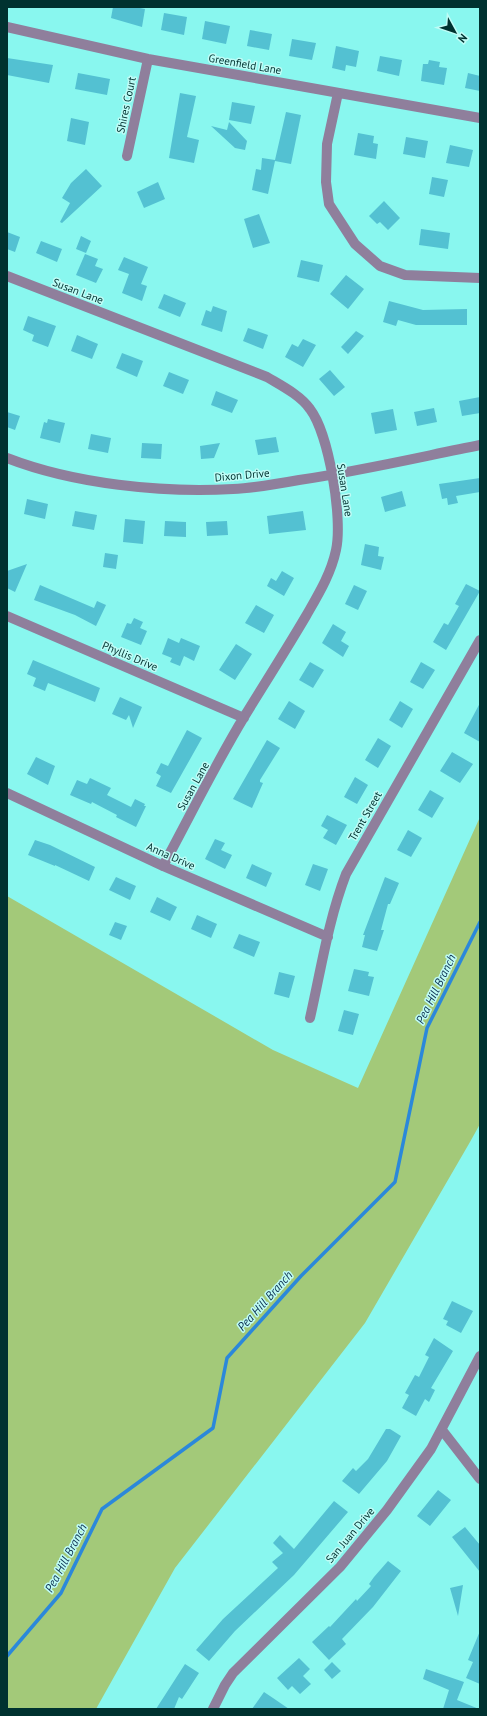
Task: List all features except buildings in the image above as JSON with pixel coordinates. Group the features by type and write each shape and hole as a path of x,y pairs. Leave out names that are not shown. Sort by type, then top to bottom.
{"street":[{"name":"Greenfield Lane","path":"7,27 148,59 480,118"},
{"name":"Shires Court","path":"128,156 148,59"},
{"path":"338,93 327,144 326,182 329,204 355,244 380,266 405,275 480,278"},
{"name":"Susan Lane","path":"7,276 267,377 289,389 310,408 323,435 337,505 339,530 331,568 293,638 244,718 163,866"},
{"name":"Dixon Drive","path":"7,458 67,476 96,481 157,487 234,489 331,475 480,445"},
{"name":"Phyllis Drive","path":"7,616 244,718"},
{"name":"Trent Street","path":"310,1018 337,896 346,874 480,640"},
{"name":"Anna Drive","path":"7,793 163,866 328,937"},
{"name":"San Juan Drive","path":"214,1709 225,1685 233,1673 340,1567 423,1461 442,1430 480,1356"},
{"path":"442,1430 480,1479"}],"green space":[{"path":"480,817 480,1124 365,1323 175,1568 96,1709 7,1709 7,896 273,1050 358,1088"}],"waterway":[{"name":"Pea Hill Branch","path":"7,1656 61,1593 102,1509 213,1428 227,1358 301,1276 395,1182 427,1028 480,922"}]}
